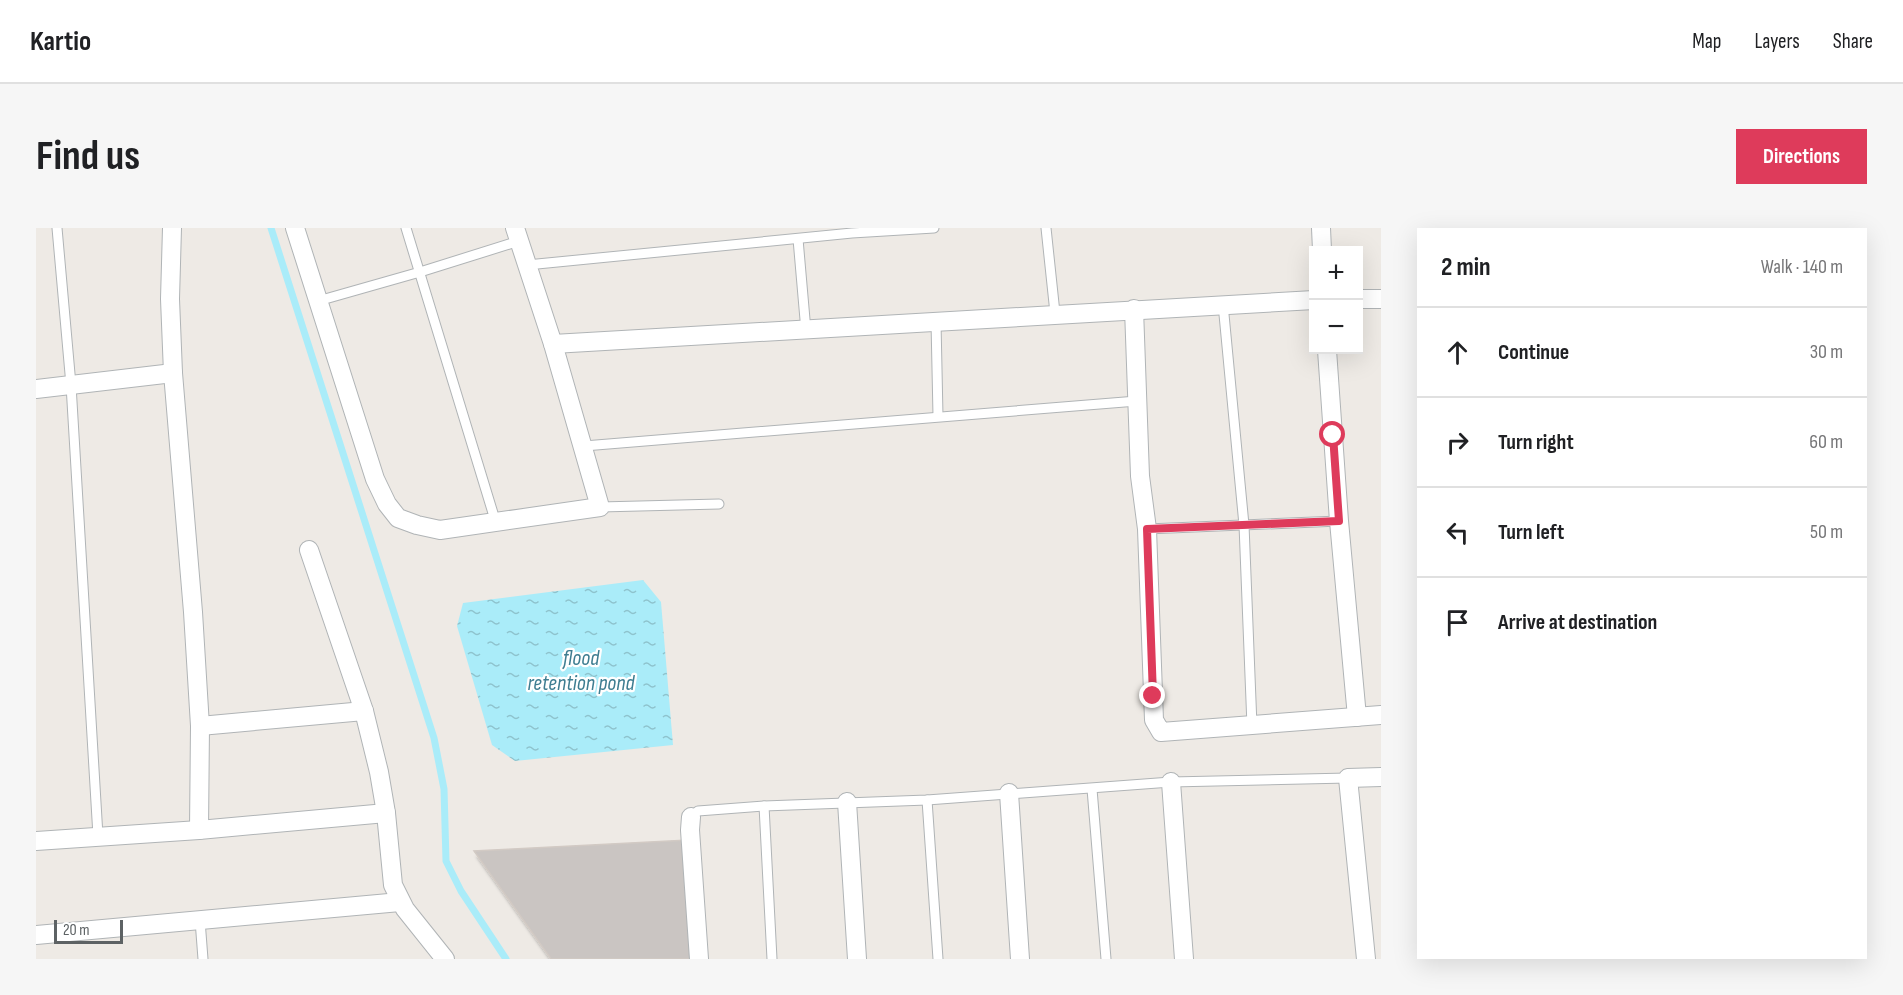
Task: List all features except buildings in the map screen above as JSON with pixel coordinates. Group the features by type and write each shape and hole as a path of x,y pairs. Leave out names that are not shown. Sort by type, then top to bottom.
{"street":[{"path":"172,228 170,299 173,373 200,726 199,830"},
{"path":"295,228 375,478 387,504 398,518 440,530 600,507 553,344 517,235"},
{"path":"1321,228 1322,246"},
{"path":"1363,299 1381,299"},
{"path":"553,344 806,331 1054,313 1309,300"},
{"path":"1134,309 1140,476 1147,529 1154,720 1157,728 1161,732 1381,715"},
{"path":"1327,354 1339,521 1357,717"},
{"path":"36,389 173,373"},
{"path":"309,549 364,711 379,772 386,813 393,885 400,902 445,959"},
{"path":"200,726 364,711"},
{"path":"1366,959 1348,778 1381,777"},
{"path":"1171,782 1184,959"},
{"path":"1009,794 1020,959"},
{"path":"847,802 857,959"},
{"path":"36,841 199,830 386,813"},
{"path":"691,817 699,959"},
{"path":"36,935 400,902"}],"lane":[{"path":"57,228 71,385 98,836"},
{"path":"405,228 496,523"},
{"path":"526,265 798,239 851,231 934,228"},
{"path":"1046,228 1054,313"},
{"path":"318,301 420,272 517,235"},
{"path":"798,239 806,331"},
{"path":"1223,304 1244,525 1252,726"},
{"path":"936,322 938,416"},
{"path":"584,446 1137,401"},
{"path":"600,507 719,504"},
{"path":"1147,529 1339,521"},
{"path":"691,817 699,811 764,806 927,800 1171,782 1348,778"},
{"path":"1092,789 1106,959"},
{"path":"927,800 938,959"},
{"path":"764,806 772,959"},
{"path":"200,920 203,959"}],"water":[{"name":"flood retention pond","path":"643,580 661,602 673,745 515,761 492,745 457,626 463,603"}],"waterway":[{"path":"271,228 434,738 444,789 446,861 461,891 506,959"}],"route":[{"path":"1153,696 1147,529 1339,521 1333,435"}]}
